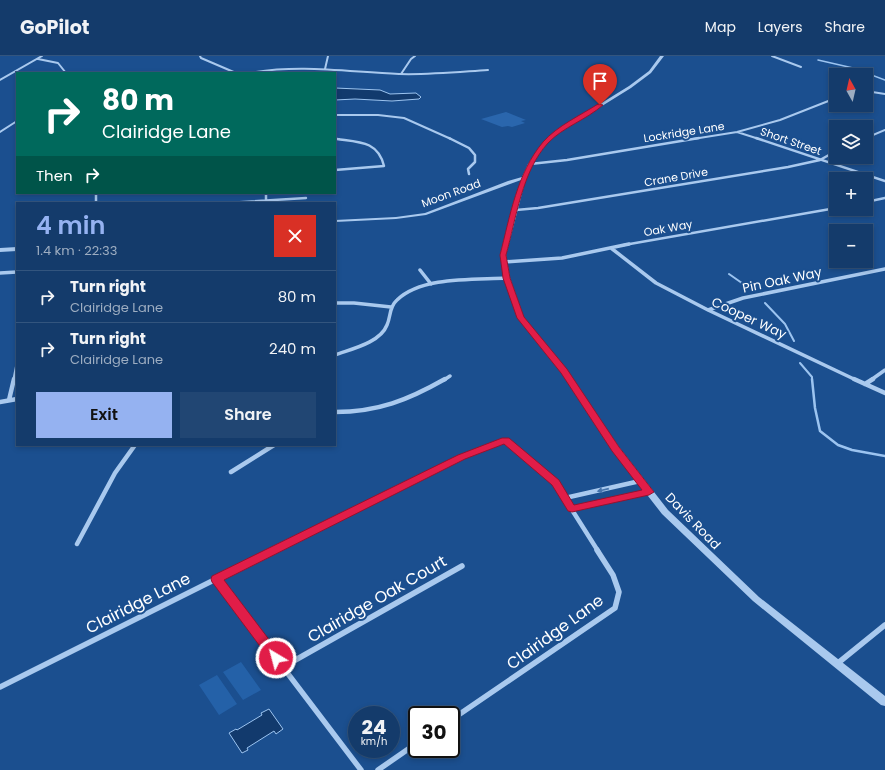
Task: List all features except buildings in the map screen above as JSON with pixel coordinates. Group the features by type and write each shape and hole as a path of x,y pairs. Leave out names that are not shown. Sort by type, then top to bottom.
{"street":[{"path":"0,80 42,56"},
{"path":"201,56 201,58 234,72"},
{"path":"325,69 328,56"},
{"path":"401,74 414,56"},
{"name":"Davis Road","path":"662,56 650,72 630,87 560,131 546,142 530,164 524,178 503,255 507,278 521,318 564,371 616,449 665,512 756,600 838,663 885,702"},
{"path":"772,56 801,67"},
{"path":"38,59 58,63 65,72"},
{"path":"255,72 284,67 401,74 488,70"},
{"path":"873,91 885,94"},
{"name":"Lockridge Lane","path":"530,164 567,160 737,132 780,120 829,101"},
{"path":"336,115 388,116 404,118 416,123 469,148 476,155 475,162 468,169 469,174"},
{"path":"0,132 16,122"},
{"path":"873,135 885,130"},
{"name":"Short Street","path":"737,132 885,181"},
{"path":"336,170 384,166 379,153 372,147 360,143 337,140"},
{"name":"Crane Drive","path":"516,210 538,208 788,167 820,160 829,156"},
{"name":"Moon Road","path":"336,221 396,218 420,215 448,207 514,180 524,178"},
{"path":"266,202 306,198"},
{"path":"873,201 885,198"},
{"name":"Oak Way","path":"503,262 562,258 647,240 829,209"},
{"name":"Cooper Way","path":"611,248 656,283 708,310 885,393"},
{"path":"0,250 16,249"},
{"name":"Pin Oak Way","path":"708,310 743,298 885,269"},
{"path":"420,270 430,284"},
{"path":"0,273 16,272"},
{"path":"336,355 368,342 382,334 388,325 391,307 400,296 410,290 430,284 507,278"},
{"path":"336,303 354,303 391,307"},
{"path":"9,400 16,369"},
{"path":"865,384 885,370"},
{"path":"336,412 366,412 382,408 404,400 450,376"},
{"path":"0,402 16,399"},
{"name":"Clairidge Lane","path":"0,687 461,457 506,441 556,483 613,575 619,592 615,608 460,714"},
{"path":"77,544 115,473 134,446"},
{"path":"231,472 272,446"},
{"path":"565,498 640,481"},
{"path":"572,509 649,492"},
{"name":"Clairidge Oak Court","path":"283,667 462,566"},
{"path":"216,579 361,770"},
{"path":"838,663 885,625"},
{"path":"378,770 408,749"}],"shaded area":[{"path":"336,88 380,90 390,94 416,93 421,97 419,99 392,101 355,99 336,100"},
{"path":"241,662 261,690 243,700 223,672"},
{"path":"217,675 237,704 219,715 199,685"},
{"path":"269,709 283,729 276,734 274,731 247,748 248,750 242,753 229,733 262,715 261,713"}],"waterway":[{"path":"818,60 853,68 885,80"},
{"path":"729,274 749,288"},
{"path":"765,303 785,324 794,341"},
{"path":"800,363 812,379"},
{"path":"812,379 815,408 820,431 838,445 852,450 885,456"}],"route":[{"path":"276,658 216,579 461,457 506,441 556,483 572,509 649,492 616,449 564,371 521,318 503,262 503,255 524,178 530,164 546,142 600,105"}]}
